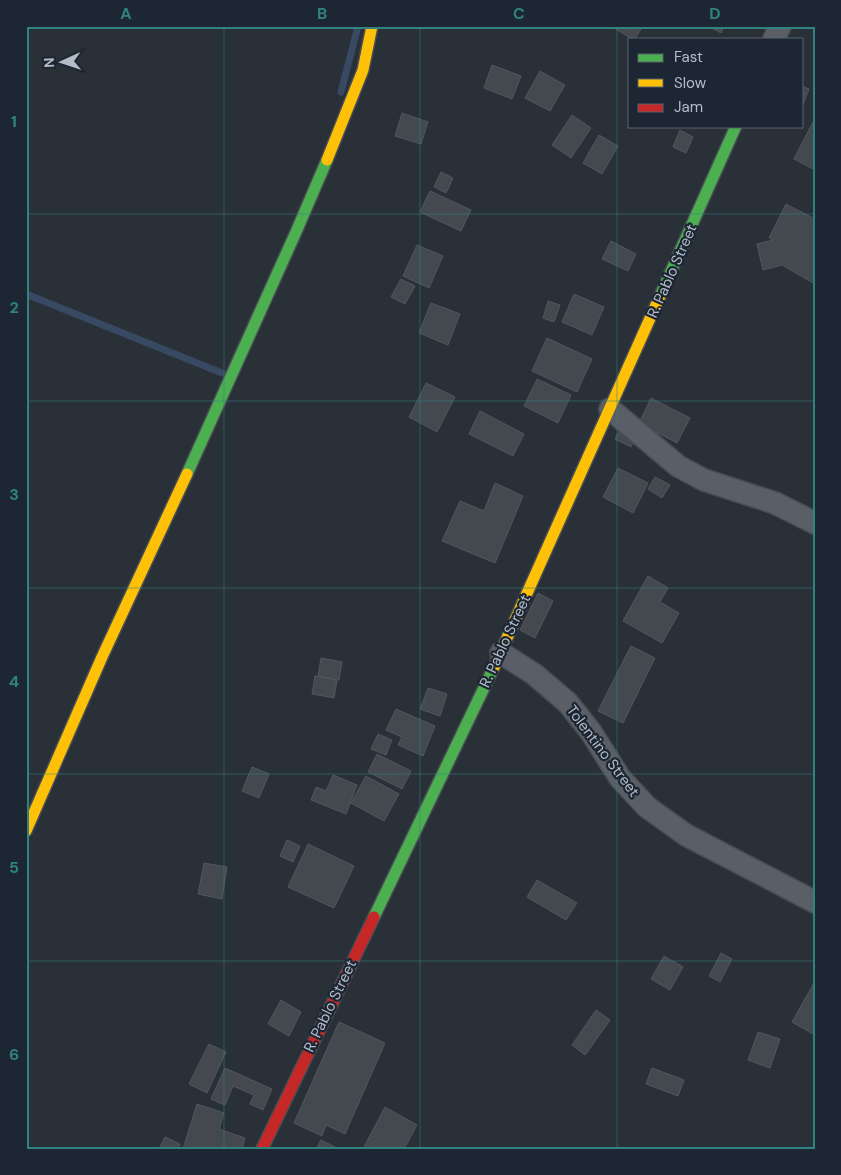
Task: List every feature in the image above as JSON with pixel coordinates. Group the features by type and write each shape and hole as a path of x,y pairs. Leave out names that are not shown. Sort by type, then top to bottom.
{"street":[{"path":"26,831 102,657 296,232 363,70 372,26"},
{"path":"774,38 780,26"},
{"name":"R. Pablo Street","path":"262,1149 501,652 735,128"},
{"path":"610,409 678,466 704,480 775,504 815,523"},
{"name":"Tolentino Street","path":"501,652 534,674 568,703 591,732 620,778 647,807 686,835 815,902"}],"building":[{"path":"611,26 643,26 636,38 630,38"},
{"path":"708,26 724,26 721,33"},
{"path":"492,65 521,76 512,99 484,88"},
{"path":"540,71 565,85 550,111 525,98"},
{"path":"804,87 809,89 804,102"},
{"path":"402,113 428,122 421,144 395,136"},
{"path":"572,115 591,128 571,158 552,145"},
{"path":"815,118 815,170 794,159"},
{"path":"680,130 693,137 686,153 673,147"},
{"path":"599,135 618,146 602,174 583,163"},
{"path":"441,172 453,178 446,193 434,187"},
{"path":"430,191 471,210 461,231 420,212"},
{"path":"786,204 815,219 815,284 782,265 763,270 757,244 773,240 769,238"},
{"path":"611,241 636,254 628,271 602,259"},
{"path":"417,245 443,256 429,288 403,276"},
{"path":"401,279 415,286 405,304 391,297"},
{"path":"574,294 604,307 592,335 562,322"},
{"path":"548,301 560,305 554,322 543,318"},
{"path":"431,303 460,314 448,345 419,333"},
{"path":"547,338 592,359 577,392 532,371"},
{"path":"537,379 571,395 558,423 524,406"},
{"path":"426,383 455,397 437,432 409,417"},
{"path":"651,398 690,418 677,443 639,423"},
{"path":"480,411 524,434 513,456 469,434"},
{"path":"621,428 637,436 631,447 615,439"},
{"path":"618,468 648,483 633,513 603,497"},
{"path":"655,477 670,485 662,498 648,489"},
{"path":"495,483 523,496 495,563 442,541 460,501 484,511"},
{"path":"648,576 668,588 660,602 679,613 662,643 623,621"},
{"path":"538,593 553,601 535,638 520,630"},
{"path":"631,646 655,658 623,723 598,711"},
{"path":"321,658 342,662 339,680 318,676"},
{"path":"315,676 337,680 334,698 312,694"},
{"path":"428,688 447,694 440,716 420,709"},
{"path":"396,709 435,726 423,756 398,745 402,737 386,730"},
{"path":"378,734 392,740 386,755 371,749"},
{"path":"377,754 411,771 402,789 368,772"},
{"path":"252,767 269,774 259,798 242,791"},
{"path":"333,775 357,785 346,814 311,800 316,787 326,791"},
{"path":"366,776 399,794 384,821 351,803"},
{"path":"287,840 300,846 293,862 280,856"},
{"path":"308,844 354,866 334,908 288,887"},
{"path":"204,863 227,867 222,899 198,894"},
{"path":"537,880 577,903 566,920 527,897"},
{"path":"721,953 732,959 720,982 709,976"},
{"path":"664,956 683,967 670,990 651,979"},
{"path":"815,981 815,1035 792,1022"},
{"path":"281,1000 301,1012 289,1036 268,1024"},
{"path":"596,1010 610,1020 585,1055 572,1045"},
{"path":"339,1022 385,1043 345,1134 326,1125 322,1136 294,1123"},
{"path":"758,1032 780,1039 770,1068 748,1060"},
{"path":"209,1044 226,1052 207,1093 189,1084"},
{"path":"225,1068 272,1089 263,1110 250,1104 254,1095 233,1086 225,1105 211,1099"},
{"path":"652,1068 684,1080 678,1096 646,1084"},
{"path":"197,1104 224,1113 219,1129 245,1138 242,1149 183,1149"},
{"path":"385,1107 417,1125 404,1149 363,1149"},
{"path":"165,1137 180,1144 178,1149 159,1149"},
{"path":"321,1140 339,1149 316,1149"}],"waterway":[{"path":"341,92 358,26"},
{"path":"26,294 222,373"}],"traffic: fast":[{"path":"660,296 735,128"},
{"path":"187,474 327,160"},
{"path":"374,917 494,667"}],"traffic: slow":[{"path":"327,160 363,70 372,26"},
{"path":"494,667 660,296"},
{"path":"26,831 102,657 187,474"}],"traffic: jam":[{"path":"262,1149 374,917"}]}
